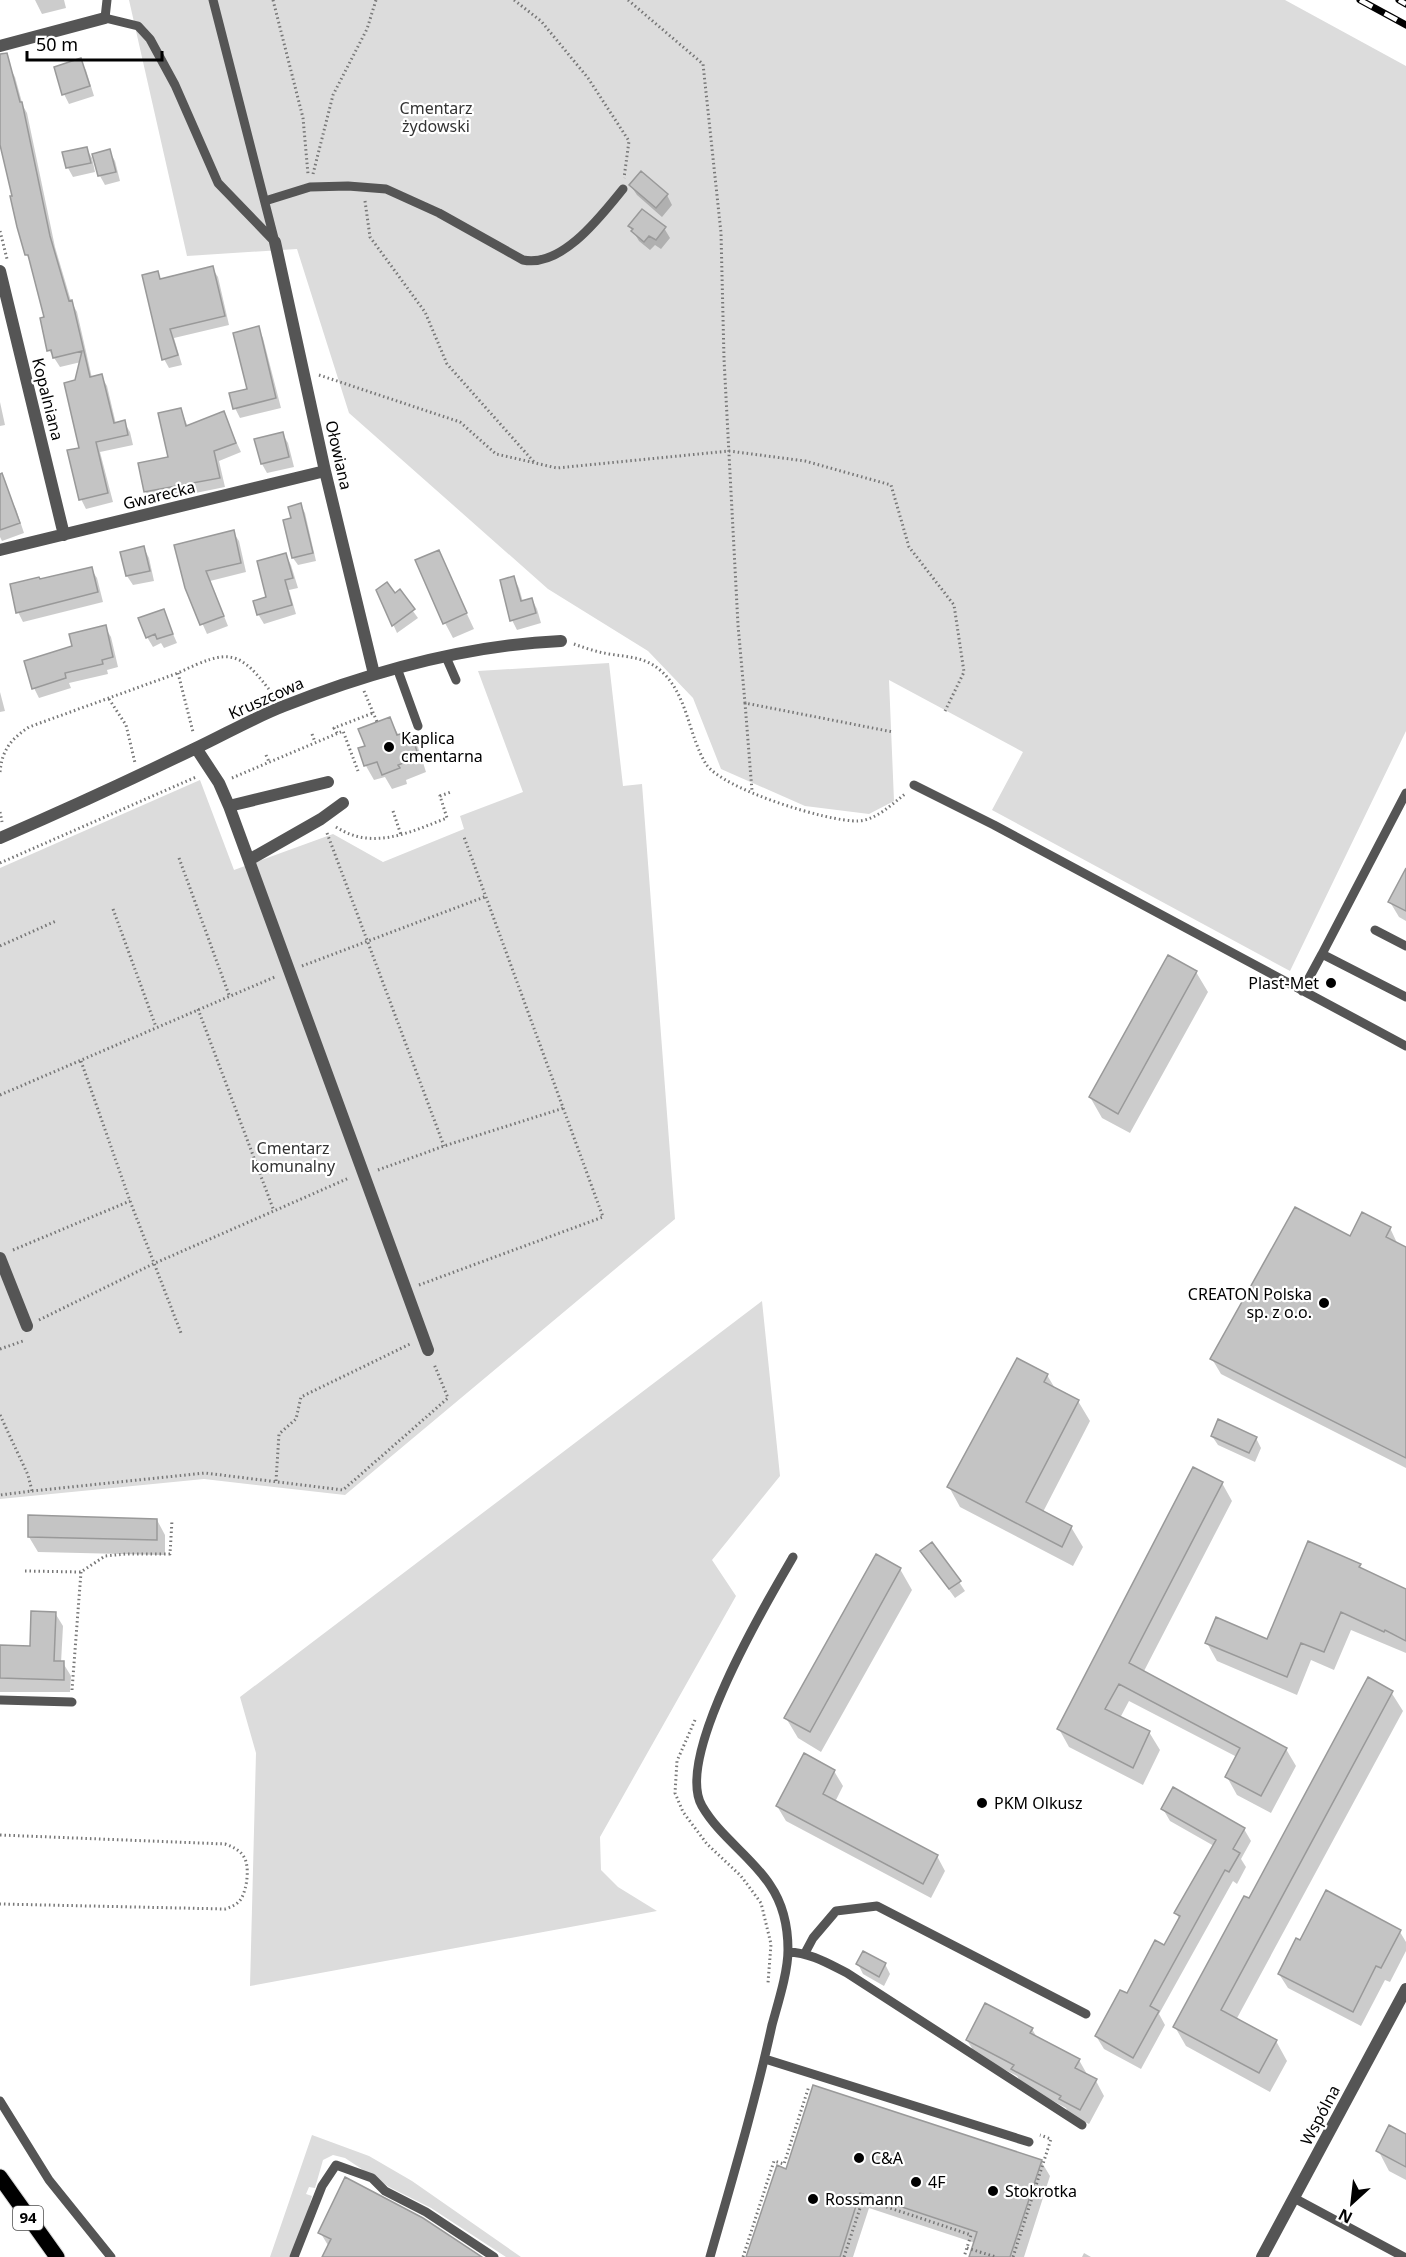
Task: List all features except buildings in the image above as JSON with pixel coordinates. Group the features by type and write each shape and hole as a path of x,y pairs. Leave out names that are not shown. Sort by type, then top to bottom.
{"main road":[{"name":"94","path":"0,2177 57,2257"}],"street":[{"path":"0,46 105,18"},
{"name":"Ołowiana","path":"275,242 325,471 374,674"},
{"name":"Kopalniana","path":"0,271 64,535"},
{"name":"Gwarecka","path":"0,550 325,471"},
{"name":"Kruszcowa","path":"0,838 282,707 374,674 480,648 561,641"},
{"path":"196,748 219,783 229,806 428,1350"},
{"path":"229,806 328,782"},
{"path":"249,860 321,819 343,803"},
{"path":"5,1254 27,1326"},
{"name":"Wspólna","path":"1262,2257 1406,1989"}],"lane":[{"path":"107,0 105,18 138,26 150,39 175,85 218,183 275,242"},
{"path":"213,0 275,242"},
{"path":"265,201 310,187 386,189 439,213 523,260 535,263 552,257 575,241 623,189"},
{"path":"446,657 456,680"},
{"path":"396,668 418,726"},
{"path":"915,785 1406,1046"},
{"path":"1302,991 1406,793"},
{"path":"1375,930 1406,946"},
{"path":"1322,954 1406,997"},
{"path":"710,2257 756,2098 788,1952 784,1915 770,1885 717,1827 701,1805 696,1785 709,1724 753,1625 793,1557"},
{"path":"0,1700 72,1702"},
{"path":"805,1953 813,1938 836,1911 877,1906 1086,2014"},
{"path":"788,1952 805,1953 848,1973 1082,2125"},
{"path":"765,2059 1029,2142"},
{"path":"0,2101 49,2180 111,2257"},
{"path":"294,2257 322,2186 336,2165 372,2178 385,2191 426,2212 495,2257"},
{"path":"1294,2198 1404,2257"}],"path":[{"path":"273,0 303,118 310,187"},
{"path":"310,187 333,95 368,29 376,0"},
{"path":"514,0 541,21 581,69 629,141 623,189"},
{"path":"628,0 703,64 721,233 724,359 738,625 752,792"},
{"path":"363,187 370,237 425,312 447,364 535,463"},
{"path":"303,370 460,422 496,454 557,468 729,451 805,461 891,485 909,547 954,605 964,672 945,711"},
{"path":"561,641 609,654 648,661 659,669 666,676 683,704 706,764 715,775 752,792 816,814 860,821 879,814 915,785"},
{"path":"0,772 3,753 13,738 29,727 178,673 202,661 227,655 241,659 254,670 282,707"},
{"path":"178,673 196,748"},
{"path":"364,689 377,722"},
{"path":"109,699 126,725 138,775"},
{"path":"745,703 893,732"},
{"path":"337,733 334,728 373,713"},
{"path":"219,783 343,731 358,771"},
{"path":"312,734 315,742"},
{"path":"266,755 269,762"},
{"path":"0,863 211,770"},
{"path":"321,819 357,837 377,839 401,835 447,818 440,796 452,792"},
{"path":"393,812 401,835"},
{"path":"321,819 444,1146"},
{"path":"406,1289 603,1217 488,896 464,837"},
{"path":"179,858 229,995"},
{"path":"0,1095 229,995 366,940 488,896"},
{"path":"113,909 156,1028"},
{"path":"0,946 56,921"},
{"path":"198,1009 274,1211"},
{"path":"81,1061 153,1264 181,1333"},
{"path":"0,1349 23,1341 19,1330 153,1264 356,1175 365,1175 444,1146 564,1108"},
{"path":"5,1254 130,1201"},
{"path":"276,1481 279,1434 296,1419 301,1397 424,1337"},
{"path":"0,1495 205,1473 343,1490 448,1398 428,1350"},
{"path":"0,1414 28,1475 32,1491"},
{"path":"25,1570 81,1572 105,1556 170,1554 172,1520"},
{"path":"72,1702 81,1572"},
{"path":"695,1720 677,1761 675,1793 683,1812 707,1844 741,1876 761,1902 771,1944 767,1986"},
{"path":"0,1835 225,1844 238,1850 247,1866 240,1900 232,1907 225,1909 0,1904"},
{"path":"743,2257 774,2161 784,2164 810,2081"},
{"path":"1013,2257 1051,2139 1040,2135"},
{"path":"844,2257 863,2199 971,2235 964,2257"},
{"path":"967,2248 996,2257"}],"green space":[{"name":"Cmentarz żydowski","path":"129,0 1285,0 1406,66 1406,731 1290,971 992,810 1023,752 889,680 894,801 869,814 805,806 721,769 693,698 648,651 548,589 349,413 297,249 187,256"},
{"name":"Cmentarz komunalny","path":"609,663 623,786 642,784 675,1219 345,1495 204,1479 0,1499 0,868 200,780 234,870 333,834 383,862 464,829 460,816 523,792 478,671"},
{"path":"762,1301 780,1476 712,1560 736,1596 600,1837 601,1870 618,1887 657,1911 250,1986 256,1753 240,1697"},
{"path":"312,2135 369,2156 412,2181 521,2257 506,2257 431,2208 389,2187 345,2158 333,2155 323,2160 315,2188 309,2187 306,2194 312,2196 304,2226 289,2257 270,2257"}],"railway":[{"path":"1360,0 1406,25"},
{"path":"1399,0 1406,4"}],"place":[{"name":"Kaplica cmentarna","path":"389,747"},
{"name":"Plast-Met","path":"1331,983"},
{"name":"CREATON Polska sp. z o.o.","path":"1324,1303"},
{"name":"PKM Olkusz","path":"982,1803"},
{"name":"C&A","path":"859,2158"},
{"name":"4F","path":"916,2182"},
{"name":"Stokrotka","path":"993,2191"},
{"name":"Rossmann","path":"813,2199"}]}
